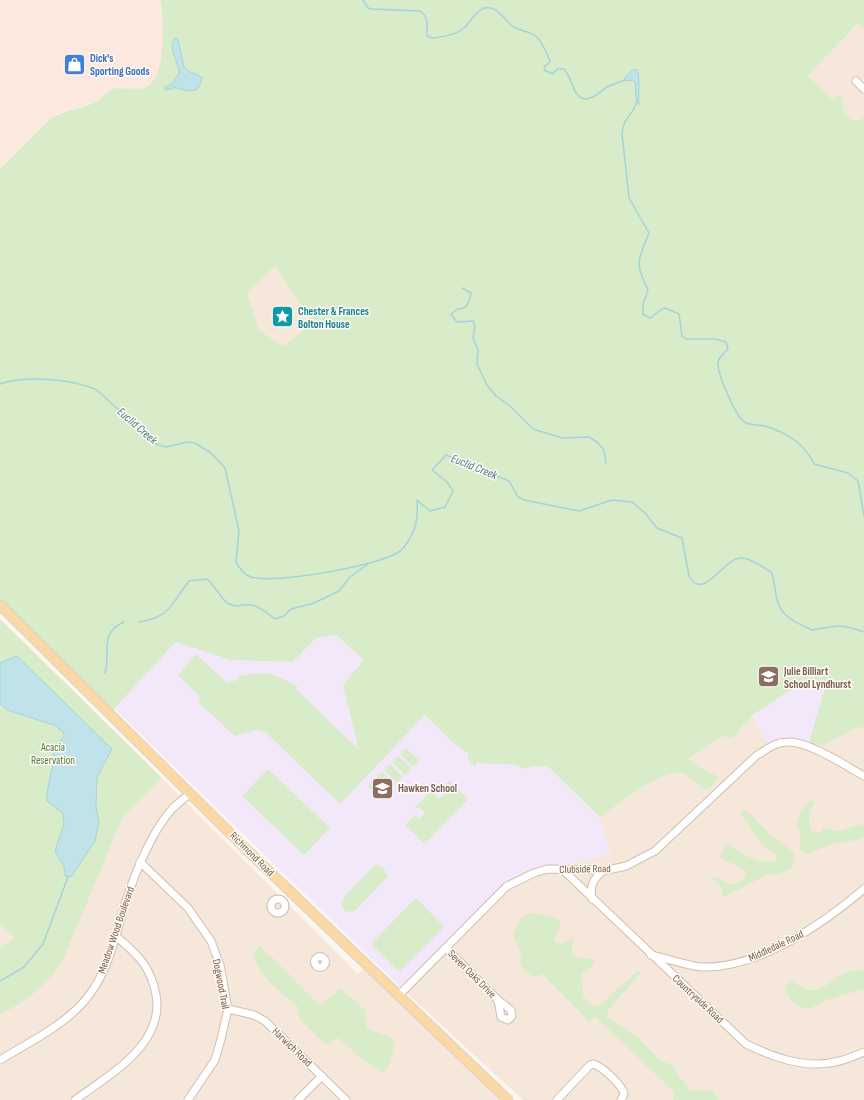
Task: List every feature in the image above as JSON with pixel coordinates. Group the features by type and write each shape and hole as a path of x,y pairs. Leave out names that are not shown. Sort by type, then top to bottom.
{"main road":[{"name":"Richmond Road","path":"0,605 291,892 508,1100"}],"street":[{"path":"856,81 864,89"},
{"name":"Clubside Road","path":"398,996 507,886 534,873 547,869 604,870 626,866 655,851 756,756 771,746 787,742 807,745 864,776"},
{"name":"Meadow Wood Boulevard","path":"0,1060 54,1028 67,1018 89,995 105,969 140,862 161,824 172,809 190,793"},
{"name":"Dogwood Trail","path":"140,862 188,908 211,942 220,966 228,1009 215,1060 188,1100"},
{"name":"Countryside Road","path":"562,869 746,1044 768,1054 790,1061 812,1063 834,1062 864,1052"},
{"path":"592,899 592,883 596,876 604,870"},
{"name":"Middledale Road","path":"651,955 701,967 738,962 772,950 796,938 819,924 864,889"},
{"path":"281,901 291,892"},
{"path":"75,1100 132,1058 147,1040 157,1013 156,993 150,973 140,960 116,936"},
{"name":"Seven Oaks Drive","path":"446,948 498,1000"},
{"name":"Harwich Road","path":"228,1009 254,1015 265,1021 346,1100"},
{"path":"557,1100 590,1065 593,1064 601,1067 623,1089 624,1094 621,1100"},
{"path":"298,1100 322,1076"}],"shaded area":[{"path":"0,0 160,0 161,13 229,89 110,90 96,102 57,114 50,119 0,169"},
{"path":"864,17 864,171 808,76"},
{"path":"275,266 313,322 283,346 259,330 247,293"},
{"name":"Hawken School","path":"197,620 299,640 336,635 364,660 375,767 425,715 453,743 532,752 600,817 611,854 581,862 529,869 511,880 401,988 114,708"},
{"path":"839,642 809,743 790,738 767,745 752,715 722,708"},
{"path":"739,644 864,711 864,1100 523,1100 401,988 511,880 529,869 581,862 610,854 600,817 722,708"},
{"path":"162,778 358,974 367,966 508,1100 0,1100 0,924 40,960 100,832 122,818"}],"green space":[{"path":"160,0 864,0 864,29 858,23 808,76 833,100 840,95 843,100 843,111 852,120 859,121 864,117 864,728 857,727 824,745 809,743 825,688 796,686 751,716 749,721 743,725 737,735 731,738 721,736 689,758 695,764 711,772 718,778 712,787 706,790 684,774 672,773 662,776 639,789 600,817 547,766 536,766 521,769 518,765 477,763 475,767 467,757 469,754 453,743 425,715 340,804 265,732 256,730 235,736 198,702 201,698 178,675 196,654 227,683 237,680 237,677 246,675 262,673 275,676 298,687 296,689 359,750 343,685 364,660 336,635 316,638 293,662 231,660 176,642 110,713 0,605 0,169 50,119 55,116 96,102 110,90 119,88 142,89 153,81 158,72 161,61 163,34","holes":["275,266 313,322 283,346 259,330 247,293"]},
{"name":"Acacia Reservation","path":"0,619 162,778 122,818 63,960 50,978 35,992 19,1004 0,1015 0,948 15,938 0,924","holes":["98,786 96,806 99,822 65,869 57,844 64,824"]},
{"path":"406,748 420,761 413,767 400,754"},
{"path":"398,756 412,769 405,775 392,762"},
{"path":"390,764 403,777 397,783 384,770"},
{"path":"268,769 330,828 304,855 242,796"},
{"path":"382,772 395,785 389,791 376,778"},
{"path":"374,780 388,793 381,799 368,786"},
{"path":"449,781 468,799 425,844 405,825 415,815 419,819 425,813 419,807 417,809 415,807 432,790 439,799 445,793 441,789"},
{"path":"811,800 815,802 810,816 812,831 820,833 824,828 840,831 861,824 864,826 864,836 857,840 836,843 806,854 800,850 800,832 796,823 800,812"},
{"path":"744,810 771,835 792,851 794,855 794,862 792,868 780,874 767,875 722,898 722,889 715,881 711,880 715,877 733,885 743,880 746,873 739,866 726,861 720,856 724,851 724,846 729,845 751,858 770,862 776,861 776,856 759,841 747,821 741,815 741,811"},
{"path":"376,864 384,869 388,876 356,910 349,912 345,911 341,905 344,897"},
{"path":"416,898 444,927 399,972 371,944"},
{"path":"532,913 558,919 561,925 555,936 555,942 563,944 574,937 572,949 573,956 592,959 595,963 582,974 583,996 593,1007 600,1005 636,972 642,972 608,1010 607,1017 636,1036 661,1061 675,1066 676,1073 690,1090 703,1091 711,1089 720,1100 673,1100 674,1092 595,1016 589,1022 543,974 534,977 523,970 520,962 521,953 513,935 522,918"},
{"path":"261,945 266,954 273,958 320,1006 340,988 365,1010 367,1029 388,1036 395,1041 390,1064 383,1073 361,1059 346,1044 337,1038 326,1045 298,1017 298,1007 272,984 259,969 254,954"},
{"path":"864,970 864,989 826,1000 810,1009 796,1005 788,995 785,985 792,981 810,990 817,990 848,972"}],"water":[{"path":"176,37 184,67 188,71 202,77 199,87 190,91 176,88 167,90 164,88 172,84 179,73 172,45"},
{"path":"636,69 639,80 639,105 636,98 635,82 633,80 626,81 624,79 631,71"},
{"path":"17,656 112,749 97,777 96,806 99,822 95,841 71,877 65,876 63,865 55,851 64,824 63,813 47,801 54,754 53,747 64,737 64,733 54,725 7,710 0,704 0,663"}],"waterway":[{"path":"363,0 368,8 372,9 420,11 425,16 427,22 427,36 432,38 457,32 464,28 475,14 484,8 489,7 497,11 514,27 537,37 545,49 550,62 545,66 544,70 553,74 557,69 564,69 573,88 577,94 584,99 588,99 607,87 625,80"},
{"path":"637,100 634,109 624,123 622,133 629,198 649,233 639,261 639,267 648,290 643,304 643,314 650,318 665,308 679,314 682,336 686,339 715,339 726,342 728,348 718,362 719,371 733,406 742,420 753,425 765,426 788,436 805,450 814,464 848,473 858,481 864,516"},
{"path":"462,288 471,293 469,302 464,308 458,309 451,314 457,322 473,321 475,326 473,338 478,350 477,364 487,385 496,396 510,406 533,429 562,438 589,437 597,442 604,450 606,463"},
{"name":"Euclid Creek","path":"0,384 10,381 35,379 62,381 87,386 97,390 156,444 166,447 187,442 195,443 211,453 225,468 239,531 236,562 244,573 251,577 264,579 303,576 370,563 399,552 407,543 415,527 417,517 417,500 430,511 445,507 453,491 447,482 432,470 446,455 509,481 518,497 524,500 579,511 612,500 632,502 645,513 657,528 682,538 689,576 695,583 701,584 708,582 735,559 746,559 771,572 780,608 792,620 812,630 843,626 864,632"},
{"path":"139,622 150,620 164,613 174,603 189,581 207,579 223,599 229,604 234,606 248,605 258,607 275,619 284,616 291,609 314,603 339,591 350,577 368,564"},
{"path":"105,673 108,638 111,632 124,622"},
{"path":"0,981 24,967 43,944 68,877"}],"place":[{"name":"Dick's Sporting Goods","path":"75,64"},
{"name":"Chester & Frances Bolton House","path":"282,317"},
{"name":"Julie Billiart School Lyndhurst","path":"769,677"},
{"name":"Hawken School","path":"383,788"}]}
